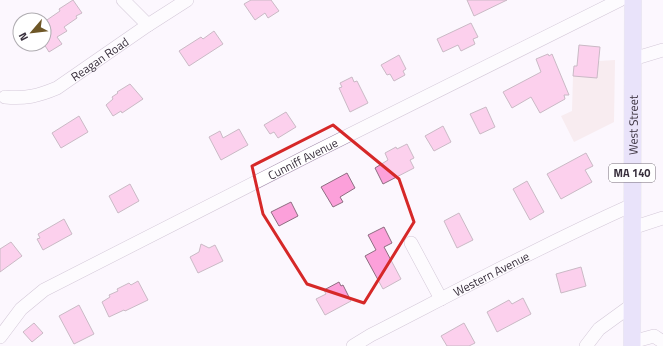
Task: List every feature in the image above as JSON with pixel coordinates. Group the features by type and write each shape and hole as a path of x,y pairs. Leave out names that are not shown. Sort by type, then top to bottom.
{"main road":[{"name":"West Street","path":"632,344 633,0"}],"street":[{"path":"124,0 148,25"},
{"name":"Reagan Road","path":"5,97 27,98 43,94 57,88 187,0"},
{"name":"Cunniff Avenue","path":"0,337 22,309 36,295 44,290 313,153 620,0"},
{"path":"633,59 663,50"},
{"name":"Western Avenue","path":"353,346 371,335 539,249 632,205"},
{"path":"632,228 663,218"},
{"path":"411,243 441,299"},
{"path":"586,346 599,328 632,305"},
{"path":"632,344 654,336 663,342"}],"highlighted area":[{"path":"333,125 399,179 414,222 364,303 307,284 263,214 252,166"}],"shaded area":[{"path":"615,60 614,122 574,142 561,116 572,111 573,76 597,78 599,61"}],"building":[{"path":"73,0 82,13 76,16 77,18 64,27 67,31 57,37 62,44 52,50 52,16 60,11 59,9"},
{"path":"251,0 271,0 279,11 268,18 265,13 255,20 244,4"},
{"path":"467,0 507,0 474,16"},
{"path":"471,23 478,37 473,39 475,44 461,51 458,45 443,52 437,39"},
{"path":"214,31 223,44 189,66 179,51 201,37 203,39"},
{"path":"579,45 600,47 597,78 573,76 574,66 577,66"},
{"path":"548,54 549,56 552,54 569,95 564,95 565,99 540,113 531,97 512,108 503,92 541,72 536,59"},
{"path":"399,55 406,69 403,71 405,75 394,81 390,74 387,75 381,65"},
{"path":"352,77 354,82 357,81 368,103 350,112 339,88 342,87 340,83"},
{"path":"130,84 143,99 122,113 121,111 113,116 106,105 113,99 112,97 118,93 117,92"},
{"path":"486,107 495,127 480,134 470,114"},
{"path":"286,112 296,127 278,138 274,132 270,134 264,125"},
{"path":"79,116 88,132 61,148 52,133"},
{"path":"443,126 451,142 434,151 425,136"},
{"path":"239,129 248,145 221,160 209,137 220,131 223,138"},
{"path":"407,144 414,158 410,160 414,168 383,184 375,168 388,160 385,153 396,147 397,149"},
{"path":"586,153 593,166 585,170 592,182 561,199 547,174"},
{"path":"347,173 355,188 340,197 343,202 333,207 321,187"},
{"path":"527,181 544,212 530,220 513,189"},
{"path":"130,184 139,201 118,213 109,196"},
{"path":"291,202 298,216 279,226 271,212"},
{"path":"459,213 473,240 457,248 444,221"},
{"path":"64,219 72,234 43,250 37,239 40,238 38,234"},
{"path":"384,227 392,243 384,247 401,279 383,289 365,256 376,250 368,235"},
{"path":"11,242 22,256 0,272 0,249"},
{"path":"201,244 209,248 215,245 223,261 198,273 190,257 199,252"},
{"path":"581,267 586,286 561,293 556,274"},
{"path":"138,281 148,300 109,317 102,302 110,297 109,295 118,291 117,289 129,283 131,285"},
{"path":"339,282 341,286 343,285 351,301 325,315 316,299 326,294 324,290"},
{"path":"523,298 531,314 497,332 487,312 509,300 512,304"},
{"path":"79,305 94,334 74,344 59,316"},
{"path":"34,323 43,333 32,342 23,332"},
{"path":"464,323 475,343 469,346 447,346 441,336"}]}
